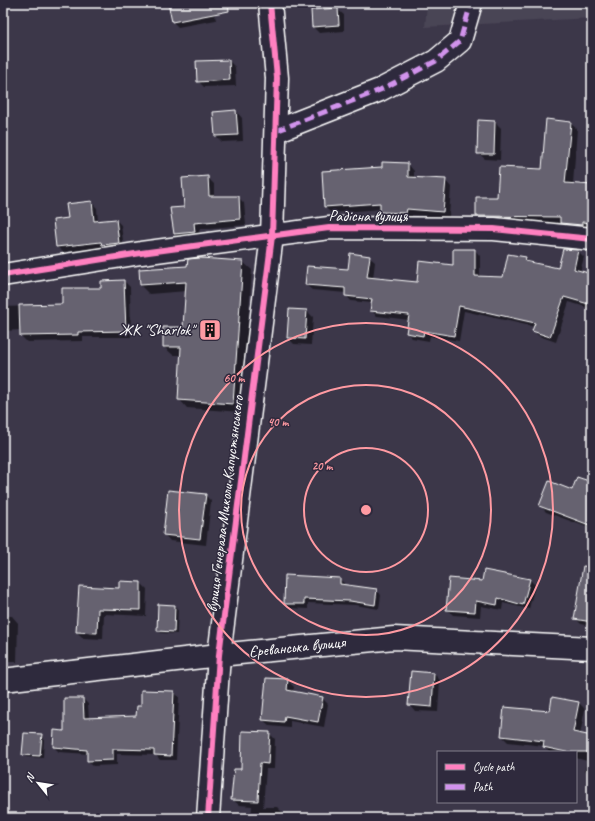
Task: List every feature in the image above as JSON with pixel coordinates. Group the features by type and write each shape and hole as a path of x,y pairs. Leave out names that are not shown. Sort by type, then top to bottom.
{"street":[{"name":"вулиця Генерала Миколи Капустянського","path":"208,818 219,655 272,236 278,78 270,3"},
{"path":"276,131 380,90 436,61 460,41 471,3"},
{"name":"Радісна вулиця","path":"3,275 141,253 329,228 487,229 592,239"},
{"name":"Єреванська вулиця","path":"3,680 219,655 394,638 592,648"}],"shaded area":[{"path":"427,3 592,3 592,18 425,27"}],"building":[{"path":"168,3 228,3 229,11 172,22"},
{"path":"338,8 339,25 312,27 311,10"},
{"path":"229,60 230,80 197,82 196,61"},
{"path":"236,110 238,135 215,136 213,112"},
{"path":"546,119 571,122 565,183 592,185 592,223 582,222 582,225 560,223 560,217 476,216 476,197 497,197 499,167 542,169"},
{"path":"478,120 495,121 494,154 477,154"},
{"path":"382,162 408,163 408,177 446,179 443,212 407,209 406,213 380,212 380,203 324,207 322,171 382,167"},
{"path":"208,176 209,196 239,196 240,219 194,223 195,232 174,234 170,208 184,207 182,178"},
{"path":"92,201 94,221 116,219 119,243 102,245 101,242 56,247 53,220 68,218 66,204"},
{"path":"453,249 475,249 475,276 503,277 508,254 526,257 525,261 558,268 563,249 578,250 574,269 592,274 592,305 564,297 550,337 532,331 535,323 459,306 454,336 424,331 423,336 406,333 409,315 370,311 372,299 345,296 345,288 305,285 307,266 348,269 350,253 370,256 367,277 417,282 419,261 453,265"},
{"name":"ЖК \"Sharlok\"","path":"200,258 243,261 233,404 178,400 181,347 163,347 163,327 183,327 186,282 140,285 139,269 187,266 188,259"},
{"path":"124,280 126,331 78,332 78,335 20,336 19,305 62,304 62,288 101,288 101,281"},
{"path":"289,309 307,310 305,339 287,338"},
{"path":"577,477 592,482 592,526 539,506 549,481 572,490"},
{"path":"168,490 206,494 200,539 163,535"},
{"path":"583,566 592,567 592,622 574,619"},
{"path":"484,570 530,579 523,605 498,598 497,605 476,601 475,612 446,610 449,578 482,581"},
{"path":"285,575 340,578 340,584 377,589 375,605 350,601 304,599 304,604 284,604"},
{"path":"119,581 141,582 141,610 98,609 97,633 76,632 79,586 119,588"},
{"path":"158,604 175,605 174,632 157,631"},
{"path":"411,671 434,673 432,707 408,705"},
{"path":"266,678 288,679 287,690 323,697 318,722 285,716 284,722 262,720"},
{"path":"141,690 174,691 171,756 154,755 154,750 113,749 113,760 87,761 87,750 53,747 54,730 64,731 64,698 83,698 84,718 136,716 137,706 141,706"},
{"path":"552,697 579,702 573,732 592,736 592,752 561,751 543,747 544,741 501,736 504,707 550,711"},
{"path":"242,731 270,732 268,764 260,763 258,801 231,800 234,769 241,769"},
{"path":"24,733 42,734 40,756 22,755"}],"marked path":[{"path":"276,131 380,90 436,61 460,41 471,3"}],"cycle path":[{"path":"208,818 219,655 272,236 277,78 270,3"},
{"path":"3,275 141,253 329,228 494,229 592,239"}],"place":[{"name":"ЖК \"Sharlok\"","path":"210,330"}]}
